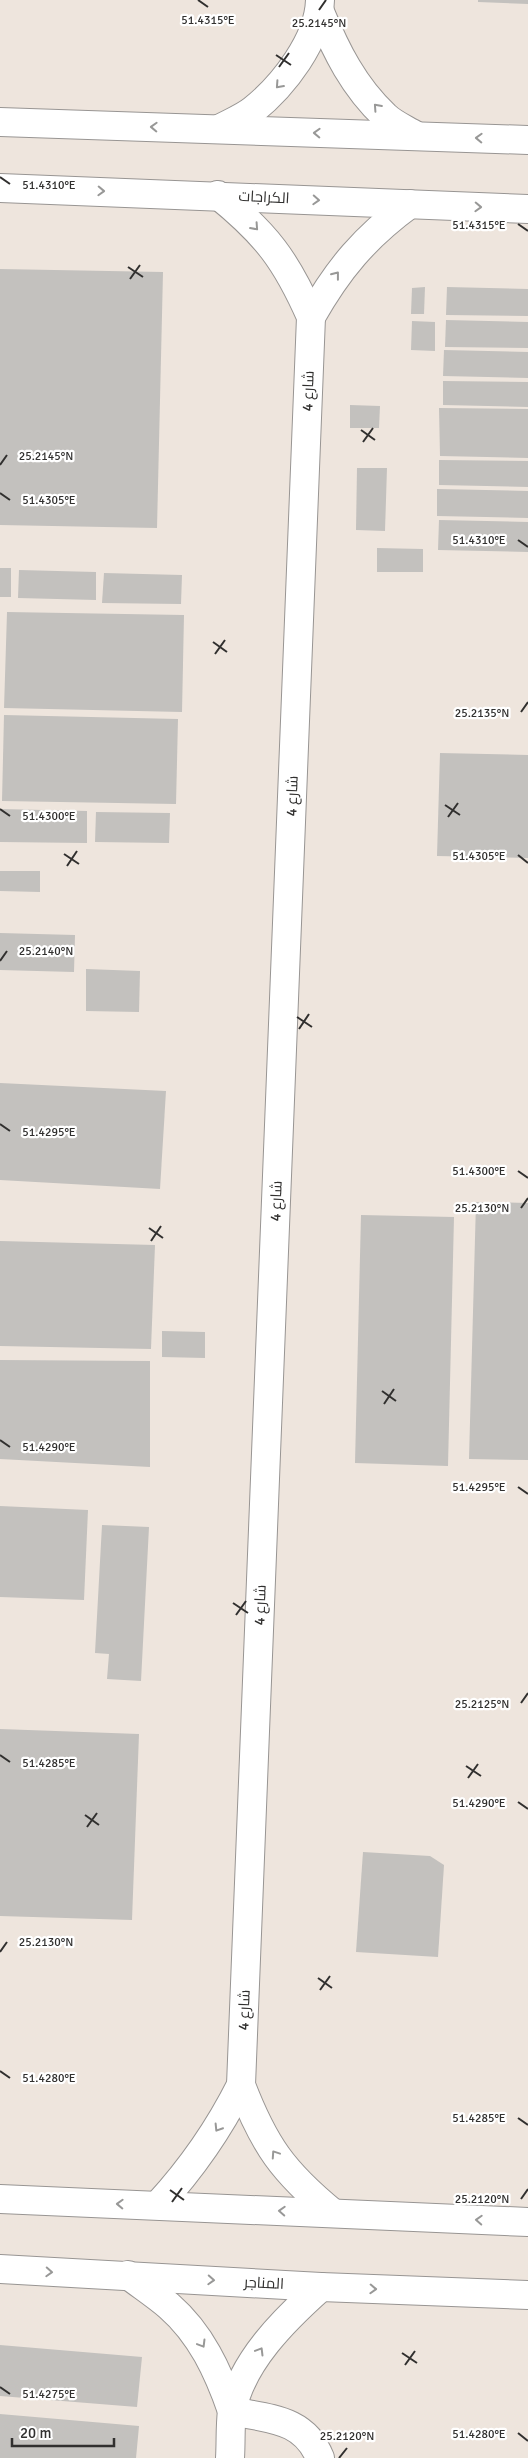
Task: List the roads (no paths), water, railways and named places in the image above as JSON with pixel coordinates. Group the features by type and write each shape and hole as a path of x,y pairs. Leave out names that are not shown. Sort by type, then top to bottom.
{"street":[{"path":"217,129 252,111 281,84 304,50 320,6"},
{"path":"320,6 336,51 358,87 386,118 416,136"},
{"path":"0,122 528,140"},
{"name":"الكراجات","path":"0,188 218,195 528,209"},
{"name":"شارع 4","path":"218,195 250,221 275,250 296,282 311,317 241,2085 255,2122 276,2157 303,2188 333,2213"},
{"name":"شارع 4","path":"311,317 330,284 353,254 380,226 410,204"},
{"name":"شارع 4","path":"158,2205 183,2178 205,2149 241,2085"},
{"path":"0,2199 528,2222"},
{"name":"المناجر","path":"0,2270 128,2275 321,2287 528,2295"},
{"path":"128,2275 169,2306 198,2337 218,2372 232,2411"},
{"path":"230,2458 232,2411 245,2376 264,2344 288,2316 321,2287"},
{"path":"232,2411 286,2423 308,2435 320,2458"}]}
